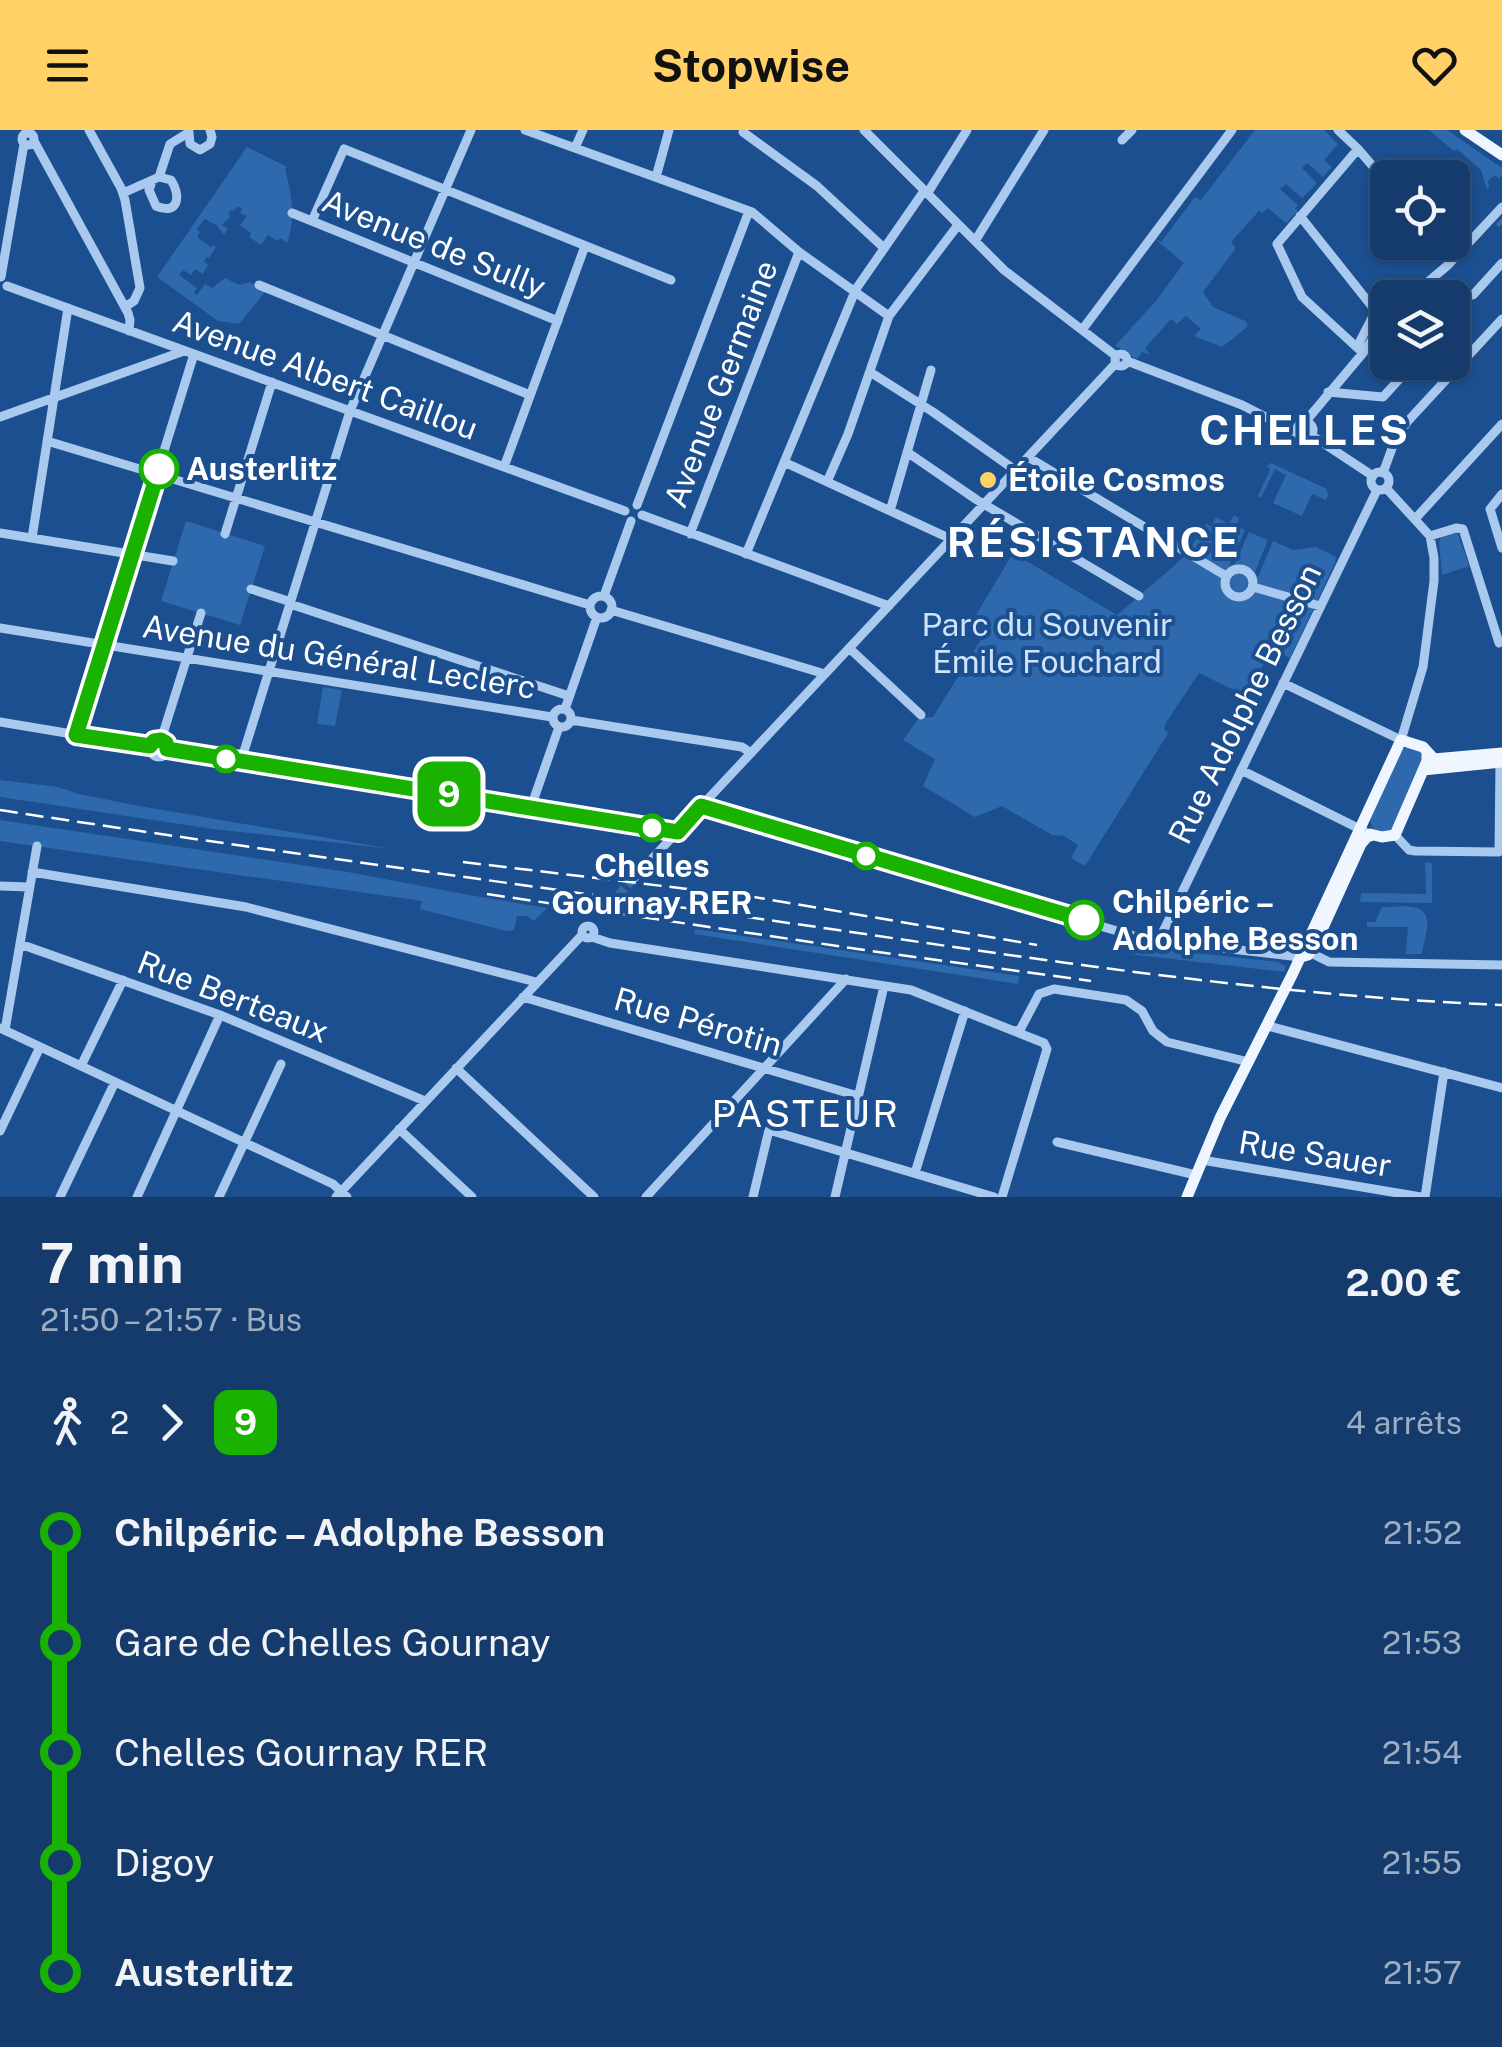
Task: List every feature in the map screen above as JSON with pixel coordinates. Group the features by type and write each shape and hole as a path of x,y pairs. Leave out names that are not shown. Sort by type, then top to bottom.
{"main road":[{"path":"1465,130 1502,155"},
{"path":"1187,1197 1249,1062 1367,837 1366,830 1401,740 1422,747 1432,758 1501,759"},
{"path":"1366,830 1382,837 1395,835 1427,753"},
{"path":"1423,770 1501,759"}],"street":[{"path":"89,130 123,193 140,286 134,301 124,308"},
{"path":"123,193 156,179 170,144 189,131 190,144 200,150 210,144 210,130"},
{"path":"241,761 350,411 471,130"},
{"path":"525,130 749,210 799,252 889,316"},
{"path":"575,148 583,130"},
{"path":"656,177 669,130"},
{"path":"746,554 855,292 967,130"},
{"path":"974,241 1044,130"},
{"path":"1122,140 1132,130"},
{"path":"1082,330 1232,130"},
{"path":"1338,130 1370,163"},
{"path":"743,132 817,186 884,248"},
{"path":"862,132 1004,270 1120,360 1242,405 1284,426 1311,426 1311,434 1389,481 1382,489"},
{"path":"2,283 28,137"},
{"path":"28,137 124,308 130,320 128,331"},
{"path":"312,221 344,149 671,280"},
{"path":"1358,149 1278,241 1278,249 1302,297 1360,350"},
{"path":"1470,243 1496,219 1502,207"},
{"path":"637,505 749,210"},
{"name":"Avenue de Sully","path":"292,213 558,321"},
{"path":"1300,216 1374,309 1360,350"},
{"path":"827,482 889,316 958,225"},
{"path":"504,467 585,246"},
{"name":"Avenue Germaine","path":"690,534 799,252"},
{"path":"1440,280 1455,260"},
{"path":"1470,295 1502,262"},
{"name":"Avenue Albert Caillou","path":"2,283 625,511"},
{"path":"259,285 530,395"},
{"path":"32,538 68,308"},
{"path":"1283,684 1401,740 1424,667 1434,581 1433,546 1430,536 1414,518 1372,484 1408,421 1502,319"},
{"path":"1300,427 1370,338"},
{"path":"0,417 189,352"},
{"path":"76,735 157,474 189,352"},
{"path":"634,878 1120,360"},
{"path":"890,511 931,370"},
{"path":"870,372 1015,470"},
{"path":"1328,392 1383,397 1399,380"},
{"path":"225,534 272,382"},
{"path":"1414,518 1502,424"},
{"path":"47,442 590,604"},
{"path":"907,452 984,504 1139,596"},
{"path":"1028,457 1226,576"},
{"path":"784,462 951,539"},
{"name":"Rue Adolphe Besson","path":"1158,940 1320,606 1382,489"},
{"path":"1502,494 1490,509 1502,548"},
{"path":"630,505 637,505 642,515 631,521 625,511 630,505"},
{"path":"642,515 889,606"},
{"path":"604,596 631,521"},
{"path":"1430,536 1463,529 1498,643"},
{"path":"0,533 173,561"},
{"path":"1236,569 1244,570 1251,576 1252,587 1245,596 1233,596 1225,588 1226,576 1236,569"},
{"path":"1252,587 1320,606"},
{"path":"251,589 570,696"},
{"path":"597,596 604,596 610,600 612,610 604,618 596,617 590,604 597,596"},
{"path":"612,610 825,674"},
{"path":"150,746 152,754 163,756 201,613"},
{"path":"565,709 596,617"},
{"name":"Avenue du Général Leclerc","path":"0,628 552,716"},
{"path":"849,648 921,716"},
{"path":"565,709 571,720 559,727 552,716 565,709"},
{"name":"Avenue du Général Leclerc","path":"571,720 740,746 751,753"},
{"path":"0,722 150,746"},
{"path":"531,808 559,727"},
{"path":"150,746 154,741 241,761 678,832"},
{"path":"1395,835 1415,852 1499,852 1501,759"},
{"path":"1240,770 1366,830"},
{"path":"701,806 1144,940 1306,955 1330,962 1502,965"},
{"path":"37,846 2,1029 334,1184 341,1195 536,982 588,933 600,915"},
{"path":"32,872 246,907 536,982"},
{"path":"0,886 30,888"},
{"path":"588,933 625,946 910,990 1041,1042 1047,1049 1002,1197"},
{"name":"Rue Berteaux","path":"20,944 220,1015 426,1101"},
{"path":"646,1197 846,979"},
{"path":"81,1066 123,980"},
{"path":"834,1197 884,986"},
{"path":"1014,1030 1023,1026 1039,994 1054,989 1126,1000 1142,1011 1153,1032 1167,1042 1249,1062"},
{"name":"Rue Pérotin","path":"523,997 858,1096"},
{"path":"915,1173 966,1011"},
{"path":"137,1197 220,1015"},
{"path":"1268,1026 1502,1088"},
{"path":"0,1131 4,1113 40,1047"},
{"path":"219,1197 281,1064"},
{"path":"456,1068 594,1197"},
{"path":"1423,1197 1444,1072"},
{"path":"60,1197 114,1082"},
{"path":"400,1129 472,1197"},
{"path":"752,1197 769,1130 994,1197"},
{"path":"1057,1142 1196,1175"},
{"name":"Rue Sauer","path":"1202,1160 1423,1197"}],"green space":[{"path":"1255,130 1324,130 1338,144 1324,160 1332,167 1323,177 1307,163 1302,168 1317,183 1302,198 1286,184 1280,189 1298,205 1298,211 1286,223 1268,208 1259,211 1231,242 1236,248 1203,292 1213,307 1245,321 1246,328 1222,347 1194,336 1201,329 1186,316 1177,324 1171,319 1145,349 1151,355 1142,352 1136,360 1115,346 1184,263 1155,239 1161,242 1195,197 1201,200"},
{"path":"1429,130 1447,130 1502,168 1502,175 1494,175 1487,189 1481,170 1457,149 1454,151"},
{"path":"247,147 287,167 292,216 287,243 268,235 261,245 249,237 251,233 240,225 247,216 240,213 242,209 238,206 222,225 228,229 224,235 205,219 197,229 197,237 216,247 204,261 208,265 203,274 195,269 191,275 183,270 179,275 197,288 197,295 205,284 212,288 225,278 239,285 250,282 265,292 239,324 218,321 157,277"},
{"path":"1271,463 1327,489 1326,500 1312,494 1302,516 1273,503 1286,475 1275,469 1261,498 1258,496"},
{"name":"Parc du Souvenir Émile Fouchard","path":"1234,515 1239,518 1237,526 1245,530 1229,566 1235,564 1249,532 1268,540 1255,572 1258,577 1273,541 1293,550 1316,547 1336,557 1335,563 1290,658 1271,649 1248,697 1199,673 1167,721 1167,735 1085,866 1071,858 1078,845 1064,836 1052,835 1002,806 975,817 923,786 935,759 903,740 919,718 933,717 990,625 976,615 1013,553 1117,615 1184,557 1206,524 1211,526 1216,517 1229,524"},
{"path":"186,521 265,546 240,625 161,601"},
{"path":"1455,533 1469,566 1442,575 1439,542 1442,536"},
{"path":"323,687 342,690 335,726 317,724"},
{"path":"1409,747 1424,757 1395,829 1378,832 1370,818 1402,749"},
{"path":"0,780 58,787 139,806 392,849 213,829 0,797"},
{"path":"0,820 348,872 547,908 534,921 517,916 514,930 506,931 420,909 422,901 0,841"},
{"path":"1425,862 1432,863 1432,903 1360,902 1361,893 1426,894"},
{"path":"1382,907 1413,907 1424,913 1427,928 1422,954 1406,954 1408,927 1367,927 1367,922 1375,922"},
{"path":"695,929 1019,976 1018,984 694,934"},
{"path":"1125,948 1278,962 1285,966 1285,972 1129,954 1130,949"}],"tunnel":[{"path":"1499,221 1502,224"},
{"path":"600,915 634,878"}],"railway":[{"path":"0,810 1130,971 1316,992 1502,1005"},
{"path":"463,862 754,897 1037,945"},
{"path":"487,894 1091,981"}],"bus line":[{"name":"9","path":"159,469 76,735 150,746 161,740 167,749 678,832 701,806 1084,920"}],"place":[{"name":"Austerlitz","path":"159,469"},
{"name":"Étoile Cosmos","path":"988,480"},
{"name":"Chelles Gournay RER","path":"652,828"},
{"name":"Chilpéric – Adolphe Besson","path":"1084,920"}],"district":[{"name":"CHELLES","path":"1305,430"},
{"name":"RÉSISTANCE","path":"1094,542"},
{"name":"PASTEUR","path":"806,1114"}]}
